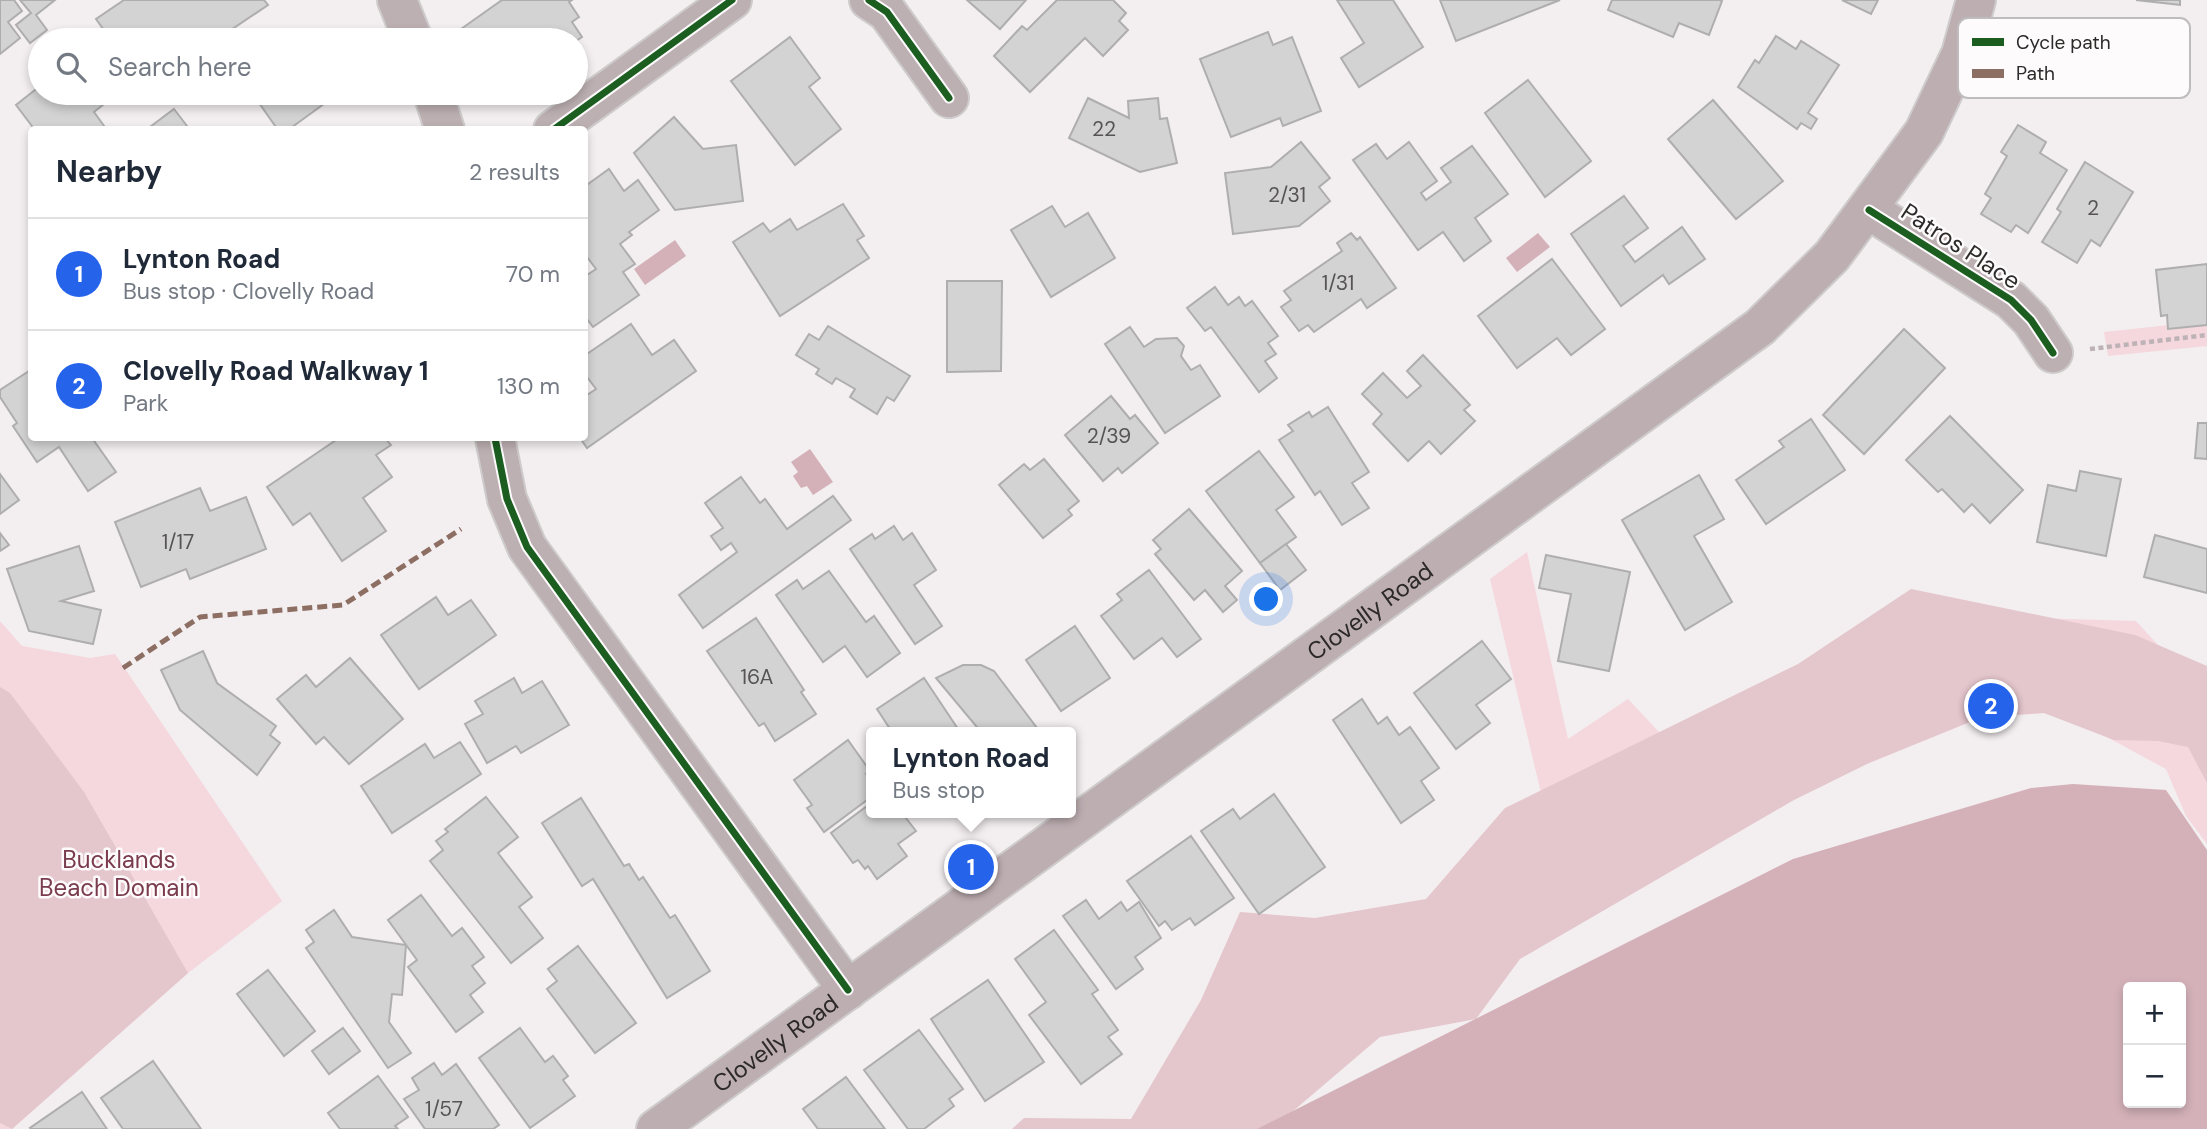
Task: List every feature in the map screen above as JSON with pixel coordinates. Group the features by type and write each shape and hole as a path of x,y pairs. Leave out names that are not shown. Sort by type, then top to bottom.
{"main road":[{"name":"Clovelly Road","path":"1971,18 1976,0"},
{"name":"Clovelly Road","path":"656,1129 1760,327 1832,256 1870,210 1924,132 1958,60"}],"street":[{"path":"397,0 408,28"},
{"path":"588,105 733,0"},
{"path":"869,0 887,12 949,98"},
{"path":"437,105 444,126"},
{"path":"559,126 588,105"},
{"name":"Patros Place","path":"1870,210 2011,300 2031,320 2071,351"},
{"path":"496,441 507,499 527,547 848,990"}],"path":[{"path":"2071,351 2207,335"}],"green space":[{"path":"2207,321 2207,346 2108,356 2104,332"},
{"path":"1527,552 1568,739 1628,699 1687,762 1962,616 2136,621 2207,699 2207,844 2186,816 2166,769 2092,729 2044,713 1982,717 1869,763 1547,818 1490,579"},
{"path":"1911,589 2135,635 2207,666 2207,783 2188,747 2158,741 2114,740 2044,713 1982,717 1869,763 1794,800 1520,959 1476,1019 1380,1037 1272,1129 1012,1129 1024,1118 1131,1119 1201,1000 1240,912 1315,918 1426,899 1505,808 1798,664"},
{"name":"Bucklands Beach Domain","path":"0,621 22,646 90,658 115,654 282,901 188,973 12,1129 0,1129"},
{"path":"0,687 10,693 84,792 188,973 12,1129 0,1123"}],"shaded area":[{"path":"1538,233 1550,247 1517,272 1506,258"},
{"path":"675,240 686,256 645,285 634,269"},
{"path":"810,449 833,482 813,495 807,486 801,488 793,476 798,472 791,462"},
{"path":"2073,784 2166,790 2207,850 2207,1129 1257,1129 1793,859 2031,788"}],"building":[{"path":"0,0 14,0 22,11 8,22 20,38 0,54"},
{"path":"20,0 55,0 36,15 46,28 28,28 28,40 16,25 31,13"},
{"path":"124,0 264,0 268,5 234,28 102,28 96,19"},
{"path":"502,0 572,0 569,2 579,17 572,22 576,28 462,28"},
{"path":"967,0 1026,0 1000,29"},
{"path":"1057,0 1113,0 1126,13 1119,21 1128,30 1103,56 1085,38 1030,92 994,56 1022,26 1027,30"},
{"path":"1337,0 1393,0 1423,47 1359,87 1341,58 1364,43"},
{"path":"1440,0 1560,0 1456,41"},
{"path":"1612,0 1722,1 1709,35 1679,23 1673,37 1608,10"},
{"path":"1842,0 1878,0 1871,14"},
{"path":"2136,0 2180,0 2180,5"},
{"path":"1268,32 1273,45 1292,37 1321,111 1283,126 1280,118 1231,137 1200,59"},
{"path":"1776,36 1796,49 1801,41 1839,65 1808,113 1817,119 1811,129 1801,123 1797,129 1738,87 1755,60 1759,63"},
{"path":"790,37 820,78 809,87 841,129 795,165 731,81"},
{"path":"1528,80 1591,161 1545,197 1485,113"},
{"path":"28,96 28,105 103,105 94,112 104,126 32,126 16,105"},
{"path":"1088,98 1129,118 1128,101 1158,98 1160,119 1167,118 1177,163 1140,172 1069,138"},
{"path":"1713,100 1783,181 1736,219 1668,139"},
{"path":"260,105 322,105 294,126 275,126"},
{"path":"174,109 187,126 151,126"},
{"path":"674,117 703,149 736,145 743,201 675,210 634,153"},
{"path":"2018,125 2046,142 2040,153 2067,170 2028,233 2016,225 2011,232 1981,214 1991,198 1985,194 2007,156 2001,152"},
{"path":"1301,142 1330,178 1319,187 1330,201 1299,226 1233,234 1225,173 1271,167"},
{"path":"1409,142 1437,181 1421,193 1426,200 1451,182 1441,168 1472,146 1508,194 1475,218 1491,241 1464,261 1443,232 1418,250 1353,160 1376,144 1387,159"},
{"path":"2085,162 2133,192 2100,246 2091,240 2077,263 2042,242 2061,212 2057,209"},
{"path":"609,169 624,191 638,180 659,210 629,232 632,235 620,244 635,264 623,272 639,295 593,327 588,320 588,274 596,269 588,258 588,184"},
{"path":"1624,196 1648,228 1623,246 1635,262 1682,227 1705,259 1669,284 1663,275 1621,306 1571,234"},
{"path":"843,204 864,236 857,240 869,258 780,316 733,242 763,223 770,232 790,219 797,230"},
{"path":"1052,206 1065,227 1088,213 1115,258 1051,297 1011,230"},
{"path":"1351,233 1357,240 1360,237 1396,288 1367,308 1361,299 1314,332 1308,325 1299,331 1281,307 1291,300 1284,291 1342,251 1337,243"},
{"path":"1552,259 1605,329 1571,355 1557,338 1517,368 1478,316"},
{"path":"2207,264 2207,325 2168,329 2167,315 2161,316 2156,270"},
{"path":"947,281 1002,281 1001,371 947,372"},
{"path":"1215,287 1228,305 1239,297 1245,306 1252,301 1278,336 1268,343 1276,354 1265,361 1277,378 1259,392 1211,327 1205,331 1187,308"},
{"path":"631,324 652,355 674,340 696,371 587,448 582,441 588,441 588,394 596,389 588,378 588,353"},
{"path":"828,326 910,376 894,401 887,397 877,414 850,397 855,389 836,378 832,384 816,374 819,369 796,355 809,334 819,340"},
{"path":"1130,327 1144,347 1156,339 1177,338 1184,346 1181,356 1191,370 1200,365 1220,396 1165,433 1105,344"},
{"path":"1904,329 1945,368 1864,454 1823,415"},
{"path":"1423,355 1470,405 1464,410 1475,421 1441,454 1429,441 1408,461 1373,424 1382,414 1362,394 1383,373 1407,398 1421,386 1407,371"},
{"path":"28,372 28,441 94,441 116,472 88,491 59,447 37,462 13,426 17,423 0,397 0,390"},
{"path":"1111,396 1130,419 1135,415 1158,443 1122,473 1118,468 1103,481 1065,435"},
{"path":"1328,407 1369,472 1352,483 1369,508 1342,525 1320,491 1315,495 1279,440 1293,431 1288,425 1309,412 1312,417"},
{"path":"1950,416 2023,490 1990,523 1972,504 1964,512 1942,489 1938,492 1906,460"},
{"path":"1811,419 1845,470 1766,524 1736,480 1784,447 1779,441"},
{"path":"2198,423 2207,423 2207,459 2195,458"},
{"path":"335,441 388,441 391,445 376,455 392,477 363,498 386,531 342,561 310,513 293,525 267,487"},
{"path":"1259,451 1294,497 1276,510 1296,537 1260,563 1206,491"},
{"path":"1044,459 1079,501 1068,510 1072,515 1043,538 999,485 1024,464 1030,470"},
{"path":"2080,471 2121,479 2106,556 2037,542 2048,485 2076,491"},
{"path":"0,474 19,500 0,514"},
{"path":"1699,475 1724,519 1694,536 1732,602 1685,630 1622,520"},
{"path":"741,477 760,503 765,499 787,529 833,496 851,520 703,628 679,595 737,552 731,543 721,550 711,536 723,528 705,503"},
{"path":"200,488 210,511 246,497 266,549 190,579 186,569 141,587 115,522"},
{"path":"1189,509 1242,571 1225,586 1237,600 1223,612 1205,590 1194,600 1155,554 1161,549 1153,540"},
{"path":"894,526 903,540 912,533 936,570 914,585 942,626 915,644 850,549 872,534 875,539"},
{"path":"0,533 9,545 0,551"},
{"path":"2155,535 2207,549 2207,593 2144,577"},
{"path":"1286,544 1306,570 1280,590 1260,563"},
{"path":"79,546 94,591 61,601 101,610 93,644 29,631 7,569"},
{"path":"1546,555 1630,572 1609,671 1558,661 1571,594 1539,588"},
{"path":"1149,570 1201,639 1177,657 1162,638 1134,659 1101,616 1122,600 1117,594"},
{"path":"829,571 866,622 874,616 900,653 867,677 845,646 823,662 776,595 797,580 803,589"},
{"path":"436,597 448,615 471,600 496,635 419,689 381,635"},
{"path":"756,618 804,690 801,692 816,714 775,741 764,723 759,726 707,651"},
{"path":"1075,626 1110,678 1061,711 1026,660"},
{"path":"1482,641 1511,679 1476,705 1490,723 1456,749 1414,693"},
{"path":"203,651 217,683 276,726 270,735 280,743 257,775 180,710 161,670"},
{"path":"350,658 403,719 349,764 324,737 316,744 277,699 306,675 316,687"},
{"path":"963,665 981,665 994,671 1036,727 977,727 936,678"},
{"path":"514,678 522,693 542,681 569,725 521,753 516,746 487,763 465,724 483,714 475,701"},
{"path":"924,678 957,727 889,727 877,709"},
{"path":"1362,699 1378,724 1387,717 1399,735 1410,727 1439,768 1421,781 1434,800 1401,823 1333,720"},
{"path":"848,740 866,765 866,801 824,832 807,808 812,805 794,780"},
{"path":"460,742 481,774 392,833 361,786 425,744 434,758"},
{"path":"1274,794 1325,867 1259,914 1201,831 1233,809 1240,819"},
{"path":"486,797 518,837 498,853 532,897 519,907 543,938 511,963 430,861 443,850 436,841 448,832 445,829"},
{"path":"581,798 624,866 629,864 639,880 643,877 670,918 675,915 710,971 667,998 593,879 582,886 542,823"},
{"path":"866,807 866,818 906,818 916,831 898,844 907,856 877,879 868,866 865,869 858,860 853,863 831,833"},
{"path":"1191,836 1234,898 1195,925 1190,918 1172,930 1165,921 1159,926 1127,881"},
{"path":"421,895 452,936 462,928 484,957 472,966 485,983 470,995 483,1012 456,1032 408,967 417,960 388,920"},
{"path":"1086,900 1099,919 1121,902 1127,911 1139,902 1161,938 1135,957 1143,969 1116,989 1063,916"},
{"path":"334,910 352,937 406,945 402,995 392,994 389,1022 411,1053 388,1068 306,948 314,942 306,930"},
{"path":"1054,930 1098,990 1092,994 1118,1030 1108,1037 1122,1054 1081,1084 1029,1015 1046,1002 1015,959"},
{"path":"578,946 636,1023 595,1053 547,989 557,981 548,969"},
{"path":"268,970 315,1031 284,1056 237,994"},
{"path":"988,980 1044,1062 985,1101 931,1019"},
{"path":"343,1028 360,1051 329,1074 312,1051"},
{"path":"520,1028 545,1062 553,1056 568,1076 563,1080 575,1096 530,1128 479,1058"},
{"path":"919,1030 963,1089 949,1099 954,1106 924,1129 908,1129 864,1070"},
{"path":"153,1061 201,1129 123,1129 101,1098"},
{"path":"434,1063 442,1075 456,1064 499,1125 493,1129 425,1129 404,1099 419,1090 412,1078"},
{"path":"378,1076 408,1117 395,1126 398,1129 340,1129 328,1113"},
{"path":"846,1077 885,1129 818,1129 803,1109"},
{"path":"82,1092 107,1129 30,1128"}],"marked path":[{"path":"123,668 200,617 343,605 461,529"}],"cycle path":[{"path":"588,105 732,0"},
{"path":"869,0 887,12 949,98"},
{"path":"559,126 587,105"},
{"path":"1869,210 2011,300 2031,320 2053,353"},
{"path":"496,441 507,499 527,547 848,990"}],"place":[{"name":"Clovelly Road Walkway 1","path":"1991,706"},
{"name":"Lynton Road","path":"971,867"}]}
